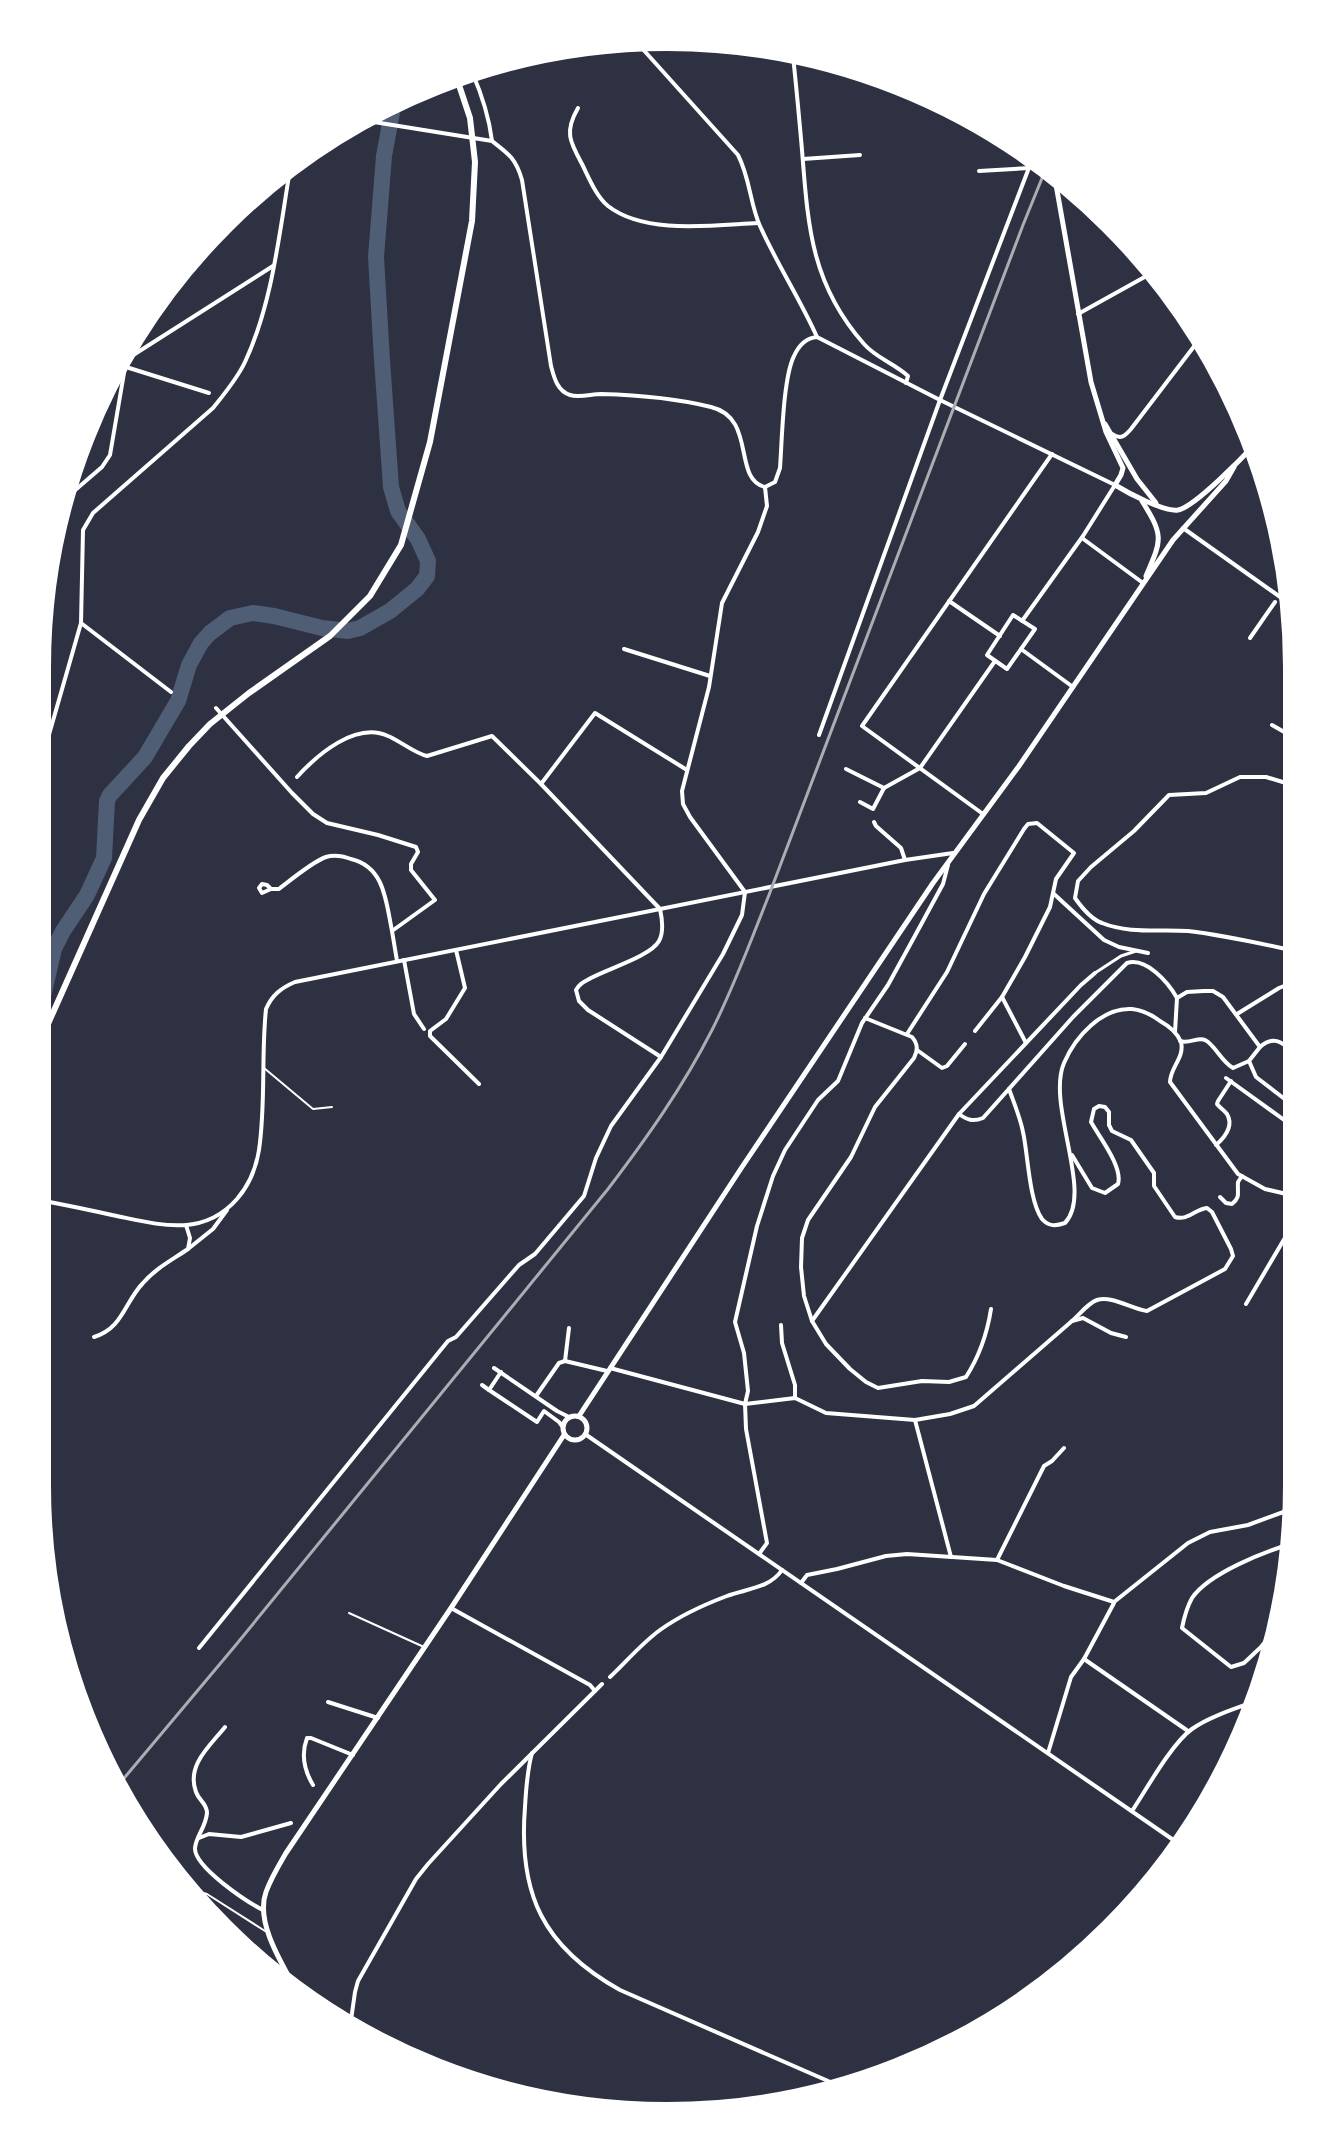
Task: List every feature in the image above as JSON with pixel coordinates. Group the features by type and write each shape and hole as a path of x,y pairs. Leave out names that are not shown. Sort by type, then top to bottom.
{"main road":[{"path":"46,1028 139,820 163,778 210,724 330,636 370,596 401,545 430,442 472,221 475,162 470,118 458,82"},
{"path":"1056,183 1091,382 1102,420 1121,456 1157,504"},
{"path":"1102,420 1121,456 1122,471 1115,485 1141,501 1169,510 1184,508 1194,502 1249,451"},
{"path":"579,1416 889,947 1173,540 1226,481 1234,467"},
{"path":"1141,501 1157,525 1158,544 1143,583"},
{"path":"1158,544 1173,540"},
{"path":"579,1416 586,1423 585,1434 572,1440 564,1435 562,1426 569,1417 579,1416"},
{"path":"291,1981 266,1932 263,1910 266,1892 286,1853 564,1435"}],"street":[{"path":"641,47 738,155 745,169 758,223 817,337"},
{"path":"804,62 793,62 811,240 833,302 861,341 880,359 908,376 906,383"},
{"path":"474,77 489,118 492,141"},
{"path":"578,108 573,116 570,144 596,191 608,205 649,223 698,226 758,223"},
{"path":"370,122 492,141 511,156 522,180 551,366 557,385 571,395 673,399 720,409 738,426 748,469 754,481 765,487 775,482 780,468 790,365 798,348 810,338 817,337 1115,485 1082,538 1022,621"},
{"path":"803,159 860,155"},
{"path":"819,735 940,400 1031,164"},
{"path":"979,171 1029,168"},
{"path":"46,745 81,623 85,522 213,408 229,389 256,335 269,291 289,174"},
{"path":"128,359 273,266"},
{"path":"1078,314 1148,275"},
{"path":"1112,434 1122,437 1131,429 1196,343"},
{"path":"71,494 108,459 127,360"},
{"path":"126,367 209,393"},
{"path":"983,814 862,726 1052,454"},
{"path":"199,1648 448,1341 456,1337 519,1265 535,1254 584,1196 596,1158 611,1126 661,1057 723,954 742,915 745,892 683,804 682,791 709,687 722,603 758,532 767,506 765,487"},
{"path":"1183,528 1285,602"},
{"path":"1082,538 1143,583"},
{"path":"1277,598 1284,598"},
{"path":"1250,638 1277,598"},
{"path":"949,601 1000,636"},
{"path":"1013,615 1022,621 1035,629 1007,669 987,655 1013,615"},
{"path":"81,623 171,692"},
{"path":"624,649 710,676"},
{"path":"1021,649 1073,687"},
{"path":"860,802 873,809 884,788 920,768 995,661"},
{"path":"216,708 313,814 327,823 416,847 418,852 411,870 435,900 392,931"},
{"path":"541,784 595,713 687,770"},
{"path":"1272,725 1288,734"},
{"path":"297,777 329,747 361,734 381,732 427,756 492,736 660,909 663,918 660,940 651,950 588,979 576,990 579,1001 588,1010 661,1057"},
{"path":"846,769 884,788"},
{"path":"1286,949 1211,934 1133,930 1101,923 1075,898 1078,881 1169,795 1206,793 1240,777 1266,777 1288,784"},
{"path":"874,822 903,850 905,860"},
{"path":"907,1034 947,972 984,894 1028,824 1037,823 1074,853 1056,879 1045,919 1002,997 975,1031"},
{"path":"271,889 279,889 324,857 337,855 360,861 381,882 397,961"},
{"path":"94,1337 108,1333 140,1286 158,1268 213,1229 254,1174 261,1131 266,1009 283,987 397,961 905,860 952,856 943,884 888,985 865,1018 838,1081 818,1100 785,1150 757,1226 735,1322 744,1353 748,1391 746,1429 767,1543 759,1554"},
{"path":"1054,894 1104,940 1119,947 1148,953"},
{"path":"456,950 465,988 446,1019 430,1031 430,1036 479,1084"},
{"path":"812,1321 959,1114 1081,985 1121,956 1136,951"},
{"path":"404,960 414,1014 424,1029"},
{"path":"959,1114 975,1121 983,1118 1073,1017 1127,963 1141,963 1168,985 1177,998 1175,1032"},
{"path":"1237,1014 1288,984"},
{"path":"1177,998 1187,992 1213,991 1223,997 1260,1047"},
{"path":"1002,997 1026,1043"},
{"path":"1009,1089 1023,1132 1038,1210 1044,1221 1055,1226 1065,1223 1073,1212 1074,1186 1071,1153 1060,1102 1060,1074 1066,1059 1084,1033 1107,1014 1124,1009 1150,1014 1175,1032 1180,1041 1180,1058 1170,1082 1238,1174 1265,1189 1288,1193"},
{"path":"865,1018 907,1034 917,1042 917,1050 875,1107 851,1157 808,1220 802,1238 801,1267 806,1308 826,1344 850,1369 878,1388 922,1381 949,1382 966,1377 976,1362 988,1329 991,1309"},
{"path":"1180,1041 1207,1041 1233,1068 1249,1061 1267,1041 1281,1042 1288,1047"},
{"path":"917,1050 942,1068 965,1044"},
{"path":"1249,1061 1256,1077 1288,1102"},
{"path":"1216,1145 1226,1133 1229,1122 1218,1101 1228,1080 1288,1123"},
{"path":"536,1396 559,1363 565,1361 745,1404 795,1398 826,1413 915,1420 950,1414 974,1406 1095,1300 1108,1298 1147,1311 1225,1269 1233,1256 1212,1212 1207,1208 1187,1218 1175,1217 1154,1186 1154,1173 1131,1140 1112,1131 1109,1112 1105,1107 1094,1109 1091,1122 1115,1164 1120,1177 1118,1184 1105,1193 1092,1188 1071,1153"},
{"path":"1220,1197 1232,1204 1239,1195 1238,1182 1244,1178"},
{"path":"46,1201 159,1224 207,1222 227,1210"},
{"path":"186,1225 190,1238 188,1249"},
{"path":"1246,1304 1288,1228"},
{"path":"1072,1321 1083,1318 1111,1333 1126,1337"},
{"path":"781,1325 782,1343 795,1385 795,1398"},
{"path":"565,1361 569,1328"},
{"path":"494,1368 569,1417"},
{"path":"489,1390 501,1372"},
{"path":"482,1385 537,1422 548,1405"},
{"path":"544,1411 562,1426"},
{"path":"915,1420 951,1557"},
{"path":"585,1434 1176,1841"},
{"path":"997,1560 1044,1466 1064,1448"},
{"path":"1048,1753 1071,1677 1114,1602 1188,1543 1210,1532 1248,1525 1287,1511"},
{"path":"1270,1635 1244,1663 1231,1667 1182,1628 1193,1596 1210,1581 1264,1551 1285,1545"},
{"path":"801,1583 807,1575 907,1554 997,1560 1114,1602"},
{"path":"610,1677 658,1631 693,1610 759,1587 782,1570"},
{"path":"451,1608 590,1685 595,1691"},
{"path":"1084,1659 1188,1731"},
{"path":"351,2021 358,1981 416,1879 469,1818 602,1684"},
{"path":"328,1702 378,1718"},
{"path":"1132,1811 1188,1731 1248,1704"},
{"path":"225,1727 195,1764 195,1790 207,1810 206,1823 197,1840 196,1854 204,1865 249,1903 263,1910"},
{"path":"313,1785 304,1764 307,1738 353,1755"},
{"path":"532,1753 528,1767 524,1865 544,1920 568,1953 600,1979 620,1990 835,2084"},
{"path":"511,1774 521,1774 527,1785"},
{"path":"197,1840 209,1834 247,1836 291,1823"}],"lane":[{"path":"264,1067 313,1109 332,1107"},
{"path":"349,1613 425,1647"},
{"path":"197,1891 207,1894 266,1932"}],"waterway":[{"path":"46,983 54,949 87,895 104,858 107,801 145,757 178,701 189,665 210,633 230,618 253,613 322,628 348,631 360,628 390,611 417,589 427,576 428,561 418,539 398,511 391,487 376,257 384,156 392,110"}],"railway":[{"path":"121,1782 608,1189 689,1072 728,997 769,895 1044,173"}]}
